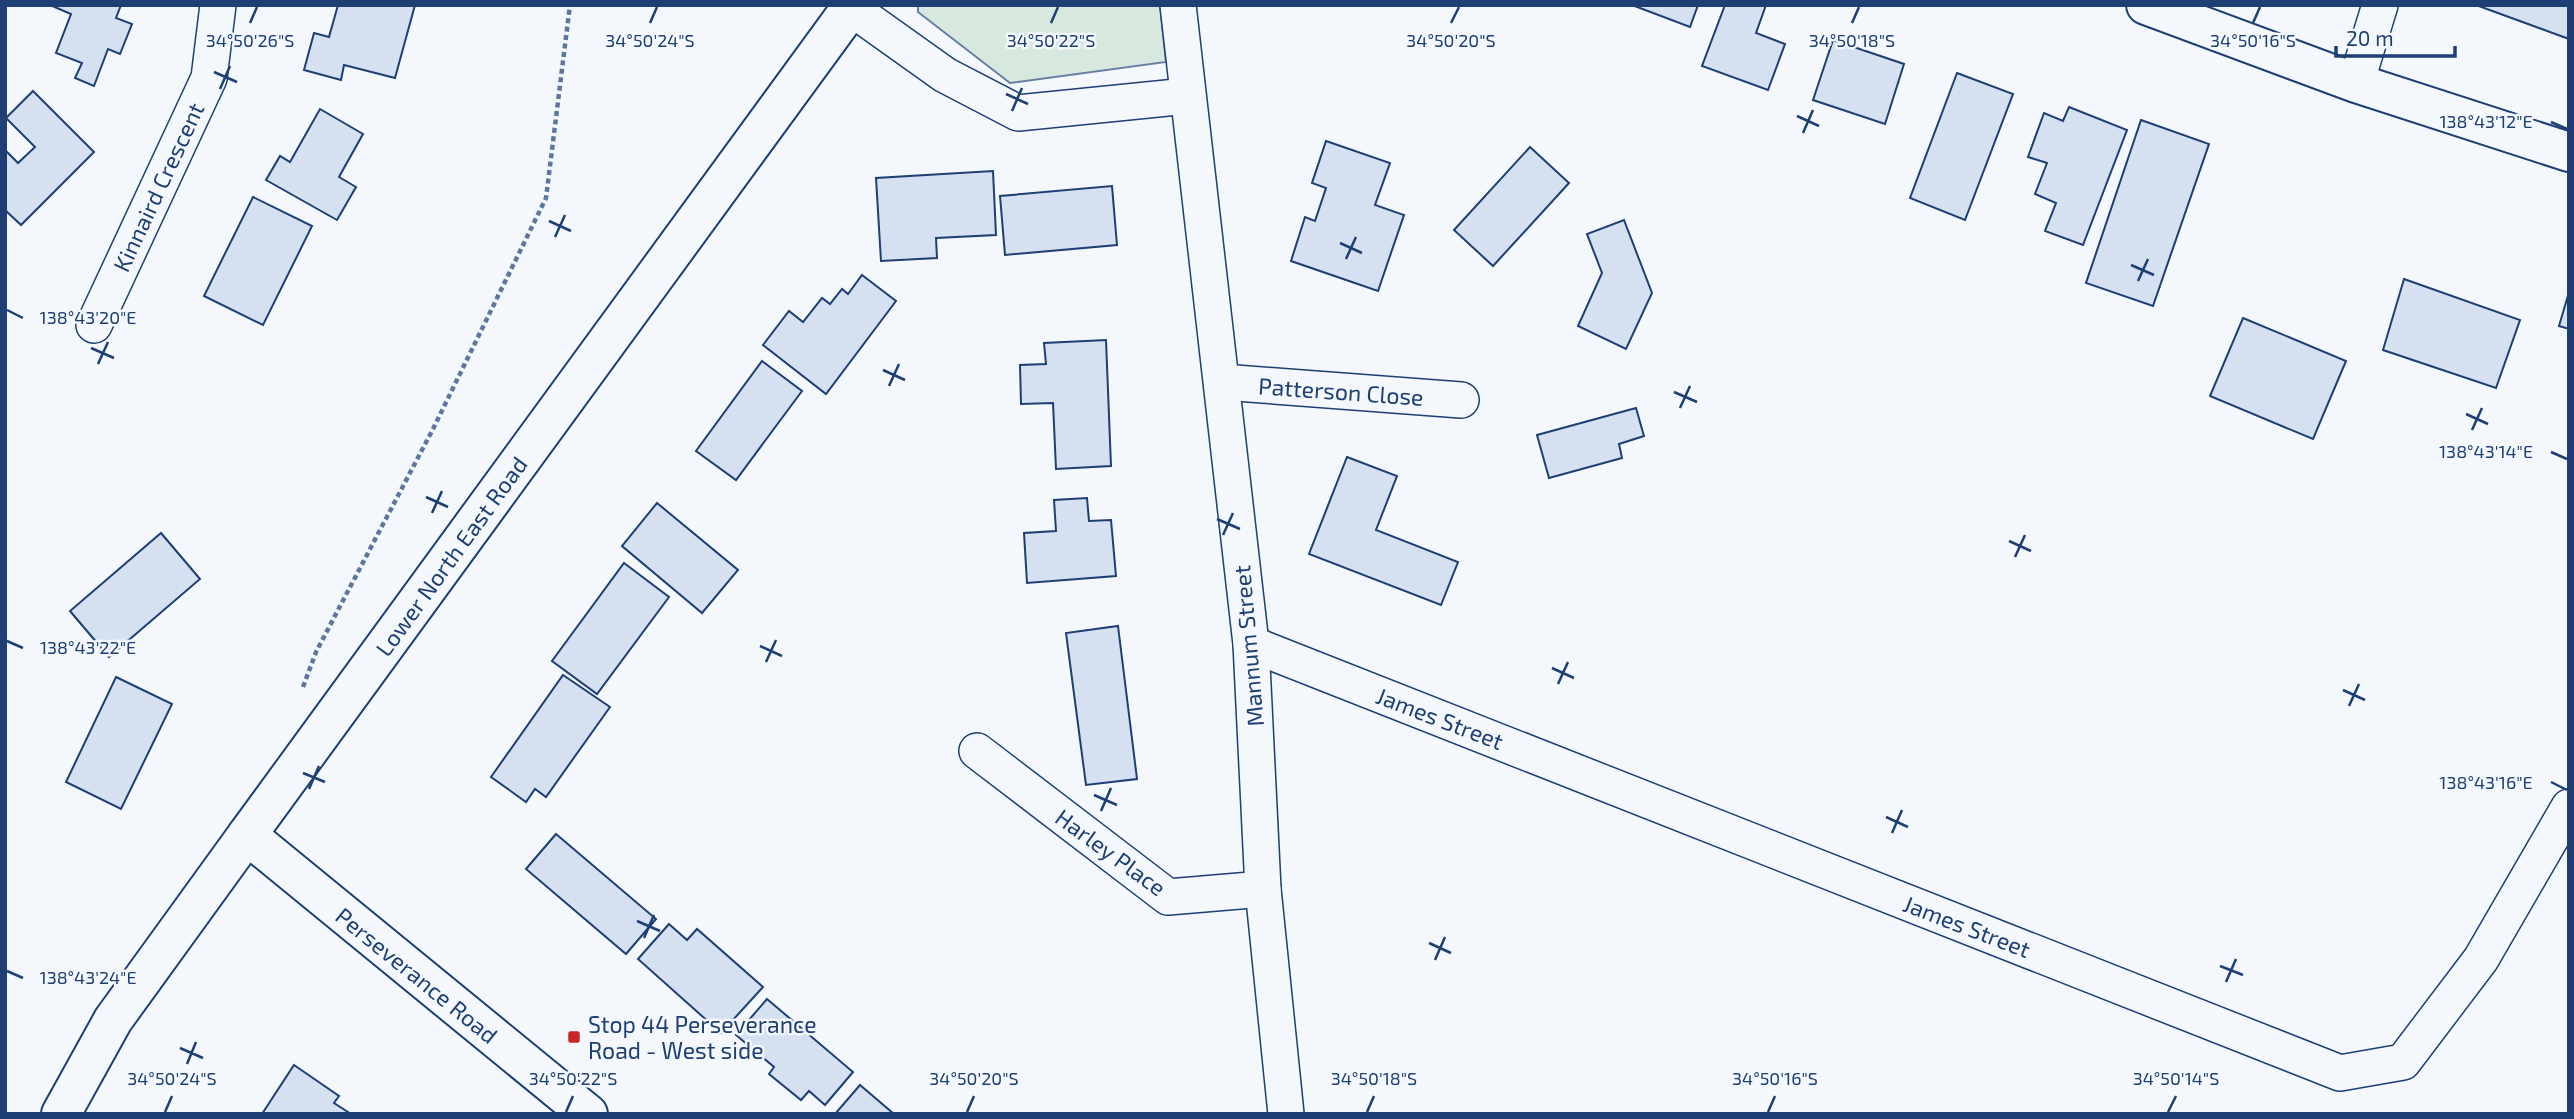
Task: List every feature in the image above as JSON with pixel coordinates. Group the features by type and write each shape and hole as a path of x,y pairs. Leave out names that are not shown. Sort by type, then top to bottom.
{"main road":[{"path":"2146,5 2356,83 2569,152"},
{"name":"Lower North East Road","path":"61,1114 113,1020 852,6"},
{"name":"Perseverance Road","path":"247,835 588,1114"}],"street":[{"name":"Kinnaird Crescent","path":"94,325 209,78 218,5"},
{"name":"Mannum Street","path":"1178,5 1251,644 1263,889 1286,1114"},
{"path":"2356,83 2380,5"},
{"path":"852,6 945,75 1018,113 1187,96"},
{"name":"Patterson Close","path":"1222,382 1461,400"},
{"name":"James Street","path":"1251,644 2340,1073 2403,1062 2481,959 2569,807"},
{"name":"Harley Place","path":"977,751 1168,897 1263,889"}],"path":[{"path":"301,691 316,652 433,429 546,198 570,5"}],"shaded area":[{"path":"918,5 1160,5 1166,62 1010,83 918,12"}],"building":[{"path":"50,5 121,5 116,18 132,24 120,54 108,49 94,86 75,78 82,63 56,53 71,14"},
{"path":"338,5 415,5 395,78 344,65 341,80 304,70 314,33 329,37"},
{"path":"1632,5 1698,5 1690,27"},
{"path":"1725,5 1766,5 1756,33 1785,44 1768,90 1702,66"},
{"path":"2476,5 2569,5 2569,39"},
{"path":"1833,40 1904,64 1885,124 1813,100"},
{"path":"1957,73 2013,94 1965,220 1910,198"},
{"path":"33,91 94,152 21,225 5,210 5,150 18,163 35,147 6,118"},
{"path":"2069,107 2127,130 2083,245 2045,231 2056,203 2035,194 2047,163 2028,157 2044,113 2063,121"},
{"path":"320,109 363,134 339,177 356,187 337,220 266,180 280,156 290,162"},
{"path":"2141,120 2209,144 2153,306 2086,283"},
{"path":"1326,141 1390,163 1375,205 1404,215 1378,291 1291,261 1305,217 1315,221 1326,188 1312,183"},
{"path":"1530,147 1569,183 1493,266 1454,230"},
{"path":"993,171 996,235 936,238 937,258 881,261 876,178"},
{"path":"1112,186 1117,245 1005,255 1000,196"},
{"path":"253,197 312,226 263,325 204,296"},
{"path":"1624,220 1652,293 1626,349 1578,326 1602,273 1587,234"},
{"path":"862,275 896,301 826,394 763,345 789,311 803,322 822,298 830,304 842,289 848,294"},
{"path":"2404,279 2520,320 2496,388 2383,350"},
{"path":"2569,292 2569,329 2559,326"},
{"path":"2243,318 2346,361 2313,439 2210,396"},
{"path":"1106,340 1111,466 1056,469 1053,403 1021,404 1020,365 1046,364 1044,343"},
{"path":"762,361 802,391 736,480 696,451"},
{"path":"1636,408 1644,436 1619,444 1622,458 1549,478 1537,435"},
{"path":"1347,457 1397,476 1376,530 1458,562 1441,605 1309,554"},
{"path":"1087,498 1089,521 1111,520 1116,576 1027,583 1024,533 1056,531 1054,500"},
{"path":"657,503 738,570 702,613 622,546"},
{"path":"161,533 200,579 109,657 70,611"},
{"path":"624,563 669,597 597,694 552,661"},
{"path":"1118,626 1137,779 1086,785 1066,633"},
{"path":"563,675 610,707 546,797 535,789 526,802 491,777"},
{"path":"116,677 172,704 121,809 66,782"},
{"path":"556,834 656,919 626,954 526,869"},
{"path":"669,924 687,940 697,929 763,987 721,1033 638,959"},
{"path":"767,999 853,1072 825,1105 809,1091 801,1100 769,1074 774,1067 736,1035"},
{"path":"294,1065 339,1096 334,1103 351,1114 262,1114"},
{"path":"860,1085 894,1114 835,1114"}],"place":[{"name":"Stop 44 Perseverance Road - West side","path":"574,1037"}]}
